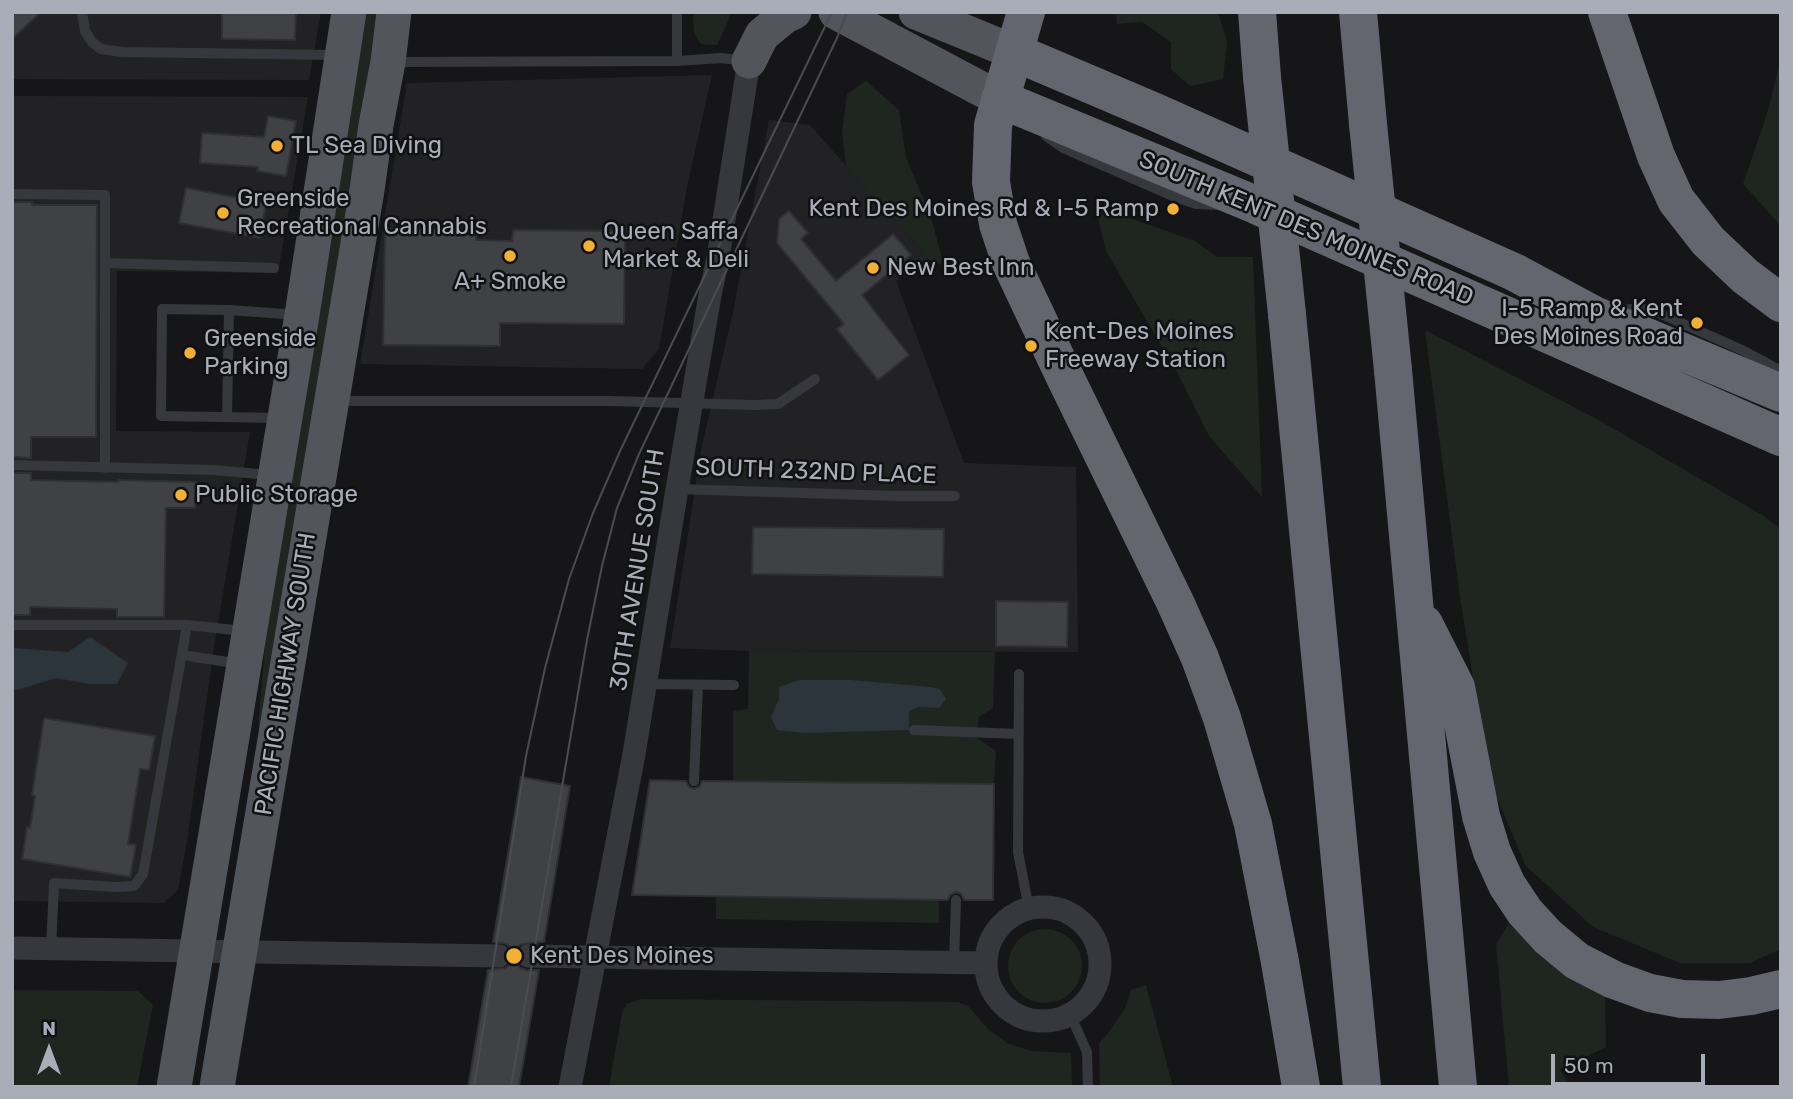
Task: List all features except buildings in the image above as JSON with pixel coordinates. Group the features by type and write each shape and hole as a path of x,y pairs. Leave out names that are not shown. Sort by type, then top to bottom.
{"highway":[{"path":"1026,12 1014,52 1014,105 993,125 991,183 998,224 1011,263 1059,366 1175,602 1200,658 1222,718 1253,824 1301,1087"},
{"path":"1257,12 1362,1087"},
{"path":"1358,12 1458,1087"},
{"path":"1608,12 1656,156 1676,200 1708,241 1745,276 1781,303"},
{"name":"SOUTH KENT DES MOINES ROAD","path":"1014,52 1514,272 1594,316 1781,393"},
{"name":"SOUTH KENT DES MOINES ROAD","path":"1014,105 1256,205 1781,437"},
{"path":"1414,604 1455,687 1481,817 1492,852 1507,885 1525,912 1548,937 1577,961 1614,980 1650,993 1682,999 1719,1000 1781,989"}],"main road":[{"name":"PACIFIC HIGHWAY SOUTH","path":"174,1087 276,476 349,12"},
{"name":"PACIFIC HIGHWAY SOUTH","path":"217,1087 367,190 394,12"},
{"path":"750,61 753,12"},
{"path":"750,61 762,35 794,12"},
{"name":"SOUTH KENT DES MOINES ROAD","path":"836,12 1014,105"},
{"name":"SOUTH KENT DES MOINES ROAD","path":"916,12 1014,52"}],"street":[{"name":"30TH AVENUE SOUTH","path":"570,1087 634,754 750,61"},
{"path":"1040,906 1060,909 1077,918 1091,932 1099,950 1100,970 1095,989 1084,1003 1070,1014 1053,1020 1035,1021 1017,1015 1003,1005 992,991 986,974 992,937 1004,921 1029,909 1040,906"},
{"path":"12,948 499,956"},
{"path":"528,956 986,963"}],"lane":[{"path":"82,12 85,31 92,42 101,48 122,52 343,55"},
{"path":"677,12 677,61"},
{"path":"388,62 677,61 721,58 750,61"},
{"path":"12,194 105,195 105,468"},
{"path":"105,263 274,268"},
{"path":"285,418 161,416 162,309 302,315"},
{"path":"1594,316 1632,309 1650,309 1742,350 1781,371"},
{"path":"228,417 229,310"},
{"path":"332,401 778,404 815,379"},
{"path":"12,465 215,470 276,476"},
{"name":"SOUTH 232ND PLACE","path":"677,489 955,496"},
{"path":"12,625 187,625 247,648"},
{"path":"51,949 54,883 134,886 143,874 187,625"},
{"path":"182,655 247,648"},
{"path":"1019,674 1017,852 1029,909"},
{"path":"645,684 734,685"},
{"path":"694,781 698,685"},
{"path":"914,730 1019,734"},
{"path":"954,962 956,900"},
{"path":"1070,1014 1087,1052 1088,1087"}],"shaded area":[{"path":"12,12 321,12 309,80 12,79"},
{"path":"367,12 376,12 373,55 260,735 258,726 267,625"},
{"path":"693,12 731,12 717,45 701,44 694,33"},
{"path":"1116,12 1218,12 1227,41 1223,79 1190,86 1171,69 1171,42 1142,22 1117,24"},
{"path":"1781,59 1781,226 1743,184 1766,117"},
{"path":"712,75 687,187 659,349 642,369 360,364 407,83"},
{"path":"866,81 899,110 906,158 930,213 944,266 930,260 846,166 842,133 847,94"},
{"path":"12,96 308,97 278,273 117,271 116,431 250,432 214,647 187,841 178,890 164,903 12,901"},
{"path":"769,120 810,125 930,260 896,281 964,463 1076,467 1078,652 749,651 670,648 702,445 733,312"},
{"path":"1095,206 1195,241 1217,257 1253,257 1262,497 1209,436 1179,376 1106,251"},
{"path":"1425,330 1595,418 1764,516 1781,529 1781,949 1750,963 1680,963 1593,927 1526,866 1490,782 1460,597"},
{"path":"90,637 128,663 117,684 90,684 56,678 12,690 12,648 68,652"},
{"path":"749,651 995,652 993,708 979,717 976,737 996,751 994,784 733,781 733,711 748,709"},
{"path":"799,680 851,680 930,687 940,689 946,699 939,708 919,707 909,711 909,730 804,733 777,730 771,717 779,699 779,687"},
{"path":"716,897 939,900 939,923 716,919"},
{"path":"1508,924 1536,946 1605,988 1606,1047 1560,1069 1571,1087 1509,1087 1496,945"},
{"path":"1045,929 1059,932 1071,940 1079,952 1082,966 1079,980 1071,992 1059,1000 1045,1003 1031,1000 1019,992 1011,980 1008,966 1011,952 1019,940 1031,932"},
{"path":"1146,985 1173,1087 1100,1087 1099,1044 1125,1008 1131,990"},
{"path":"12,990 138,991 153,1005 137,1087 12,1087"},
{"path":"641,999 958,1002 968,1006 988,1029 1007,1043 1031,1051 1071,1053 1072,1087 609,1087 622,1013 627,1004"}],"tram line":[{"path":"474,1087 526,756 545,668 569,579 593,513 620,451 832,12"},
{"path":"511,1087 587,640 617,508 639,454 847,12"}],"place":[{"name":"TL Sea Diving","path":"277,146"},
{"name":"Kent Des Moines Rd & I-5 Ramp","path":"1173,209"},
{"name":"Greenside Recreational Cannabis","path":"223,213"},
{"name":"Queen Saffa Market & Deli","path":"589,246"},
{"name":"A+ Smoke","path":"510,256"},
{"name":"New Best Inn","path":"873,268"},
{"name":"I-5 Ramp & Kent Des Moines Road","path":"1697,323"},
{"name":"Kent-Des Moines Freeway Station","path":"1031,346"},
{"name":"Greenside Parking","path":"190,353"},
{"name":"Public Storage","path":"181,495"},
{"name":"Kent Des Moines","path":"514,956"}]}
